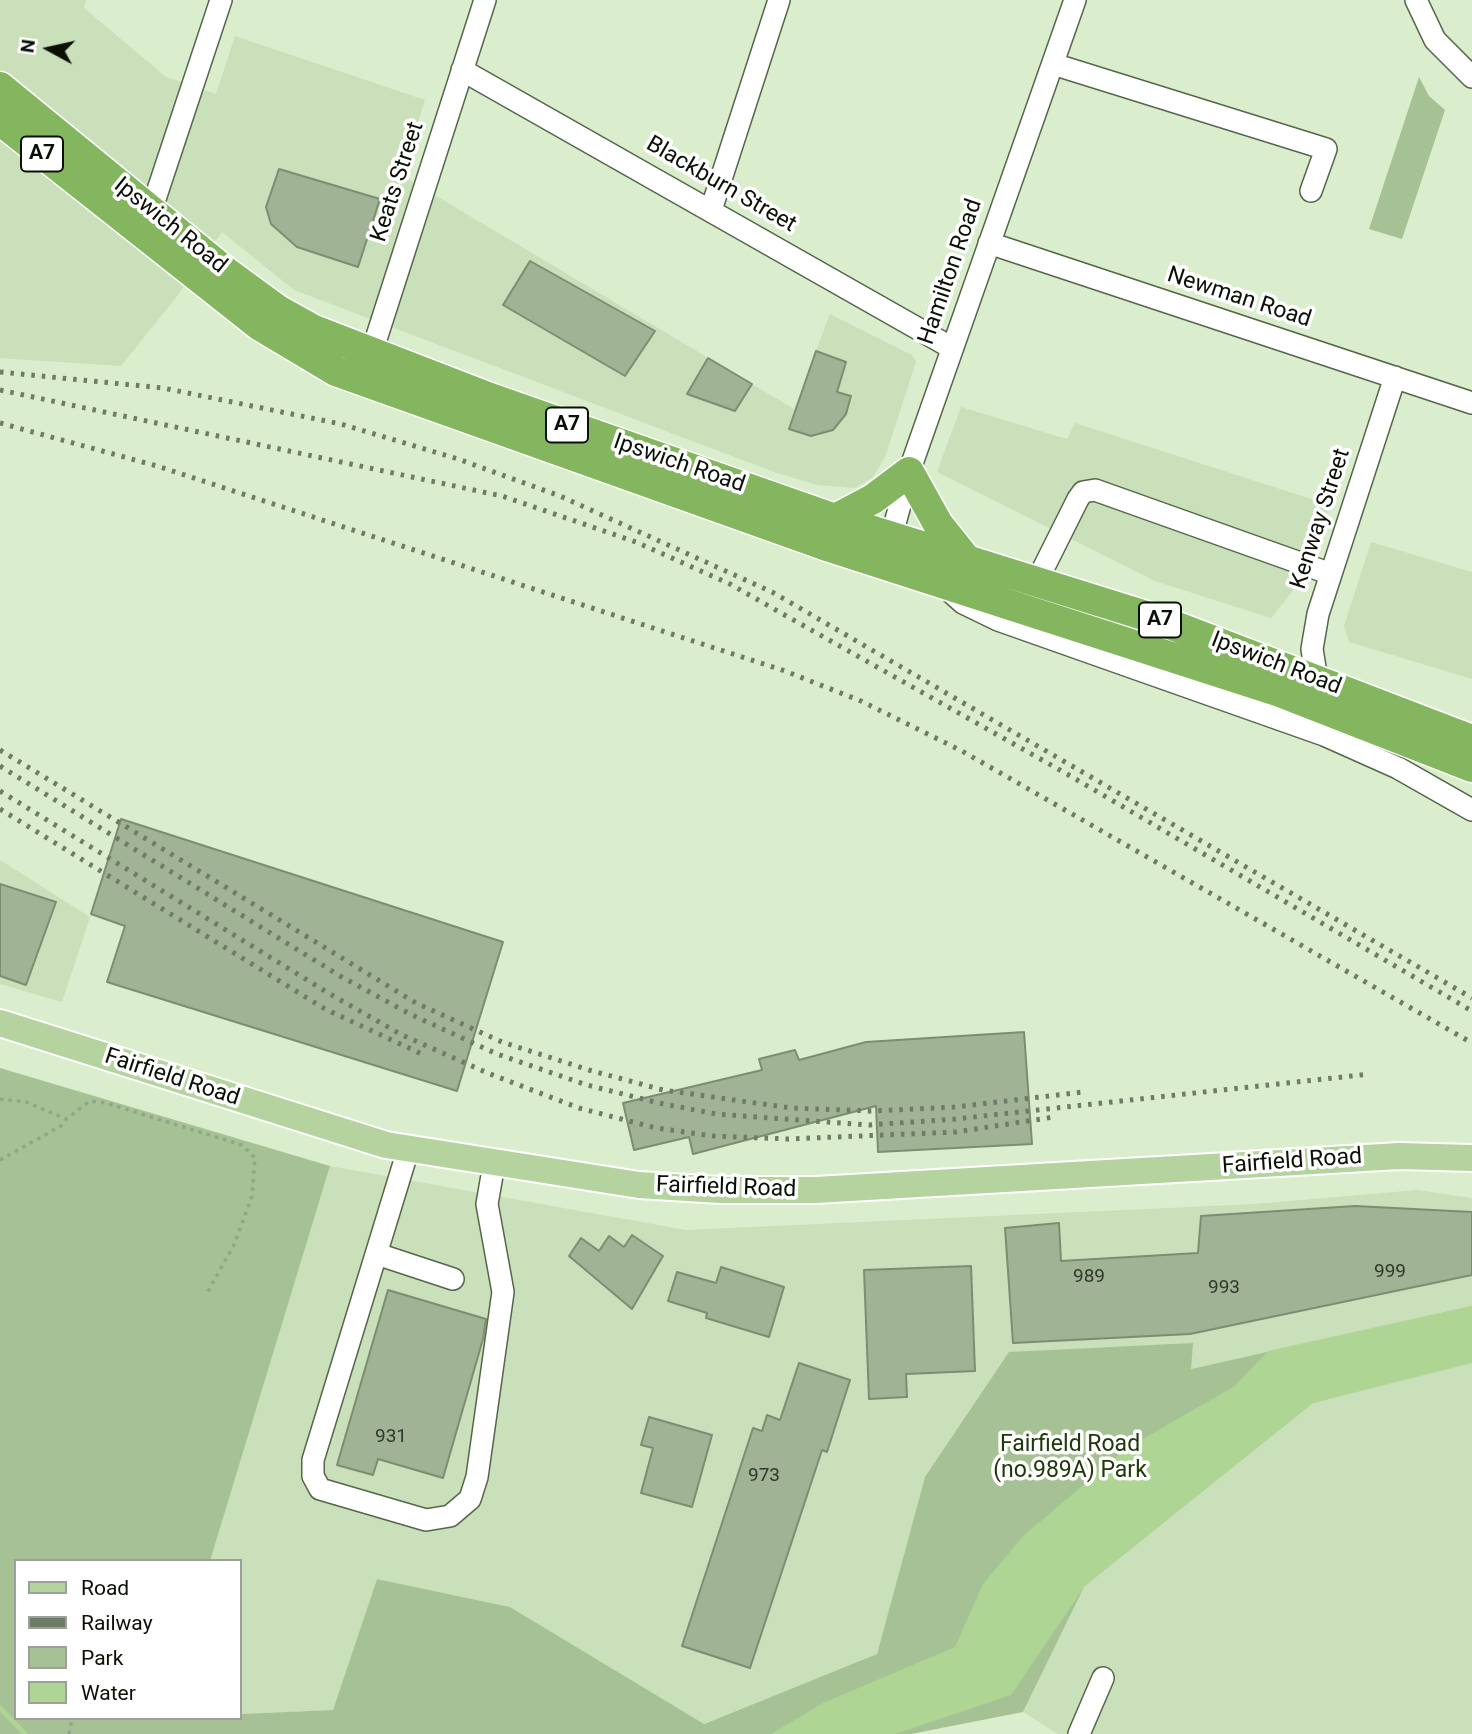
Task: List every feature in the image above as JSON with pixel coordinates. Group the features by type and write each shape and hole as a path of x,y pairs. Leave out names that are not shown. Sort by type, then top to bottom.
{"highway":[{"name":"Ipswich Road","path":"0,87 151,211 278,310 367,367 887,550 966,559 1159,620 1422,720"},
{"name":"Ipswich Road","path":"2,125 259,325 302,353 490,398 835,519 941,583 1280,692 1472,767"},
{"path":"835,519 873,499 909,472 938,524 966,559"},
{"path":"1422,720 1455,714 1472,719"},
{"name":"A7","path":"1422,720 1472,740"}],"main road":[{"name":"Fairfield Road","path":"0,1023 327,1129 408,1150 639,1185 768,1191 1399,1156 1472,1158"}],"street":[{"path":"151,211 220,0"},
{"name":"Keats Street","path":"367,367 485,0"},
{"path":"711,210 779,0"},
{"name":"Hamilton Road","path":"887,550 909,472 1074,0"},
{"path":"1416,0 1435,40 1472,77"},
{"path":"1053,64 1326,149 1311,191"},
{"name":"Blackburn Street","path":"462,69 952,348"},
{"name":"Newman Road","path":"989,243 1472,403"},
{"name":"Kenway Street","path":"1317,680 1313,637 1395,377"},
{"path":"1037,581 1078,499 1083,492 1095,490 1331,574"},
{"name":"Ipswich Road","path":"941,583 979,612 1324,735 1398,768 1472,810"},
{"path":"408,1150 313,1460 313,1476 320,1489 426,1520 450,1516 470,1499 477,1477 498,1343 503,1292 487,1204 494,1164"},
{"path":"377,1254 453,1279"},
{"path":"1079,1734 1102,1678"}],"path":[{"path":"0,1099 26,1102 66,1119"},
{"path":"0,1160 61,1126 90,1101 106,1103 243,1145 255,1158 256,1172 246,1217 222,1270 206,1293"}],"shaded area":[{"path":"0,0 86,0 84,8 166,77 216,94 235,36 425,100 401,175 794,409 830,314 912,355 916,362 885,457 873,477 855,488 817,485 774,472 294,290 222,232 178,295 121,366 0,358"},
{"path":"961,407 1067,439 1075,423 1330,505 1303,578 1271,618 1155,581 937,472"},
{"path":"1371,542 1472,572 1472,679 1349,642 1344,626"},
{"path":"0,860 90,917 62,1002 0,984"},
{"path":"330,1166 686,1230 1255,1204 1417,1190 1472,1198 1472,1306 1190,1369 1192,1343 925,1477 877,1654 703,1724 510,1607 377,1579 333,1710 242,1714 242,1559 211,1559"},
{"path":"1472,1361 1472,1734 1058,1734 1023,1712 1086,1583 1313,1403"}],"green space":[{"path":"1419,77 1429,96 1445,110 1402,239 1369,229"},
{"name":"Fairfield Road (no.989A) Park","path":"0,1068 330,1166 211,1559 14,1559 14,1720 242,1720 242,1714 333,1710 377,1579 510,1607 704,1724 877,1654 925,1477 1009,1352 1193,1343 1191,1369 1472,1306 1472,1361 1313,1403 1086,1583 1023,1712 911,1734 0,1734"}],"water":[{"path":"1472,1306 1472,1363 1313,1403 1085,1586 1011,1695 895,1734 771,1734 823,1703 955,1647 983,1584 1023,1536 1127,1448 1235,1386 1268,1351"}],"building":[{"path":"279,169 380,199 358,267 297,247 271,224 266,207"},
{"path":"530,261 655,331 625,376 503,305"},
{"path":"816,351 846,362 837,392 851,396 846,414 833,430 811,436 789,429"},
{"path":"708,358 752,384 735,411 687,394"},
{"path":"121,819 503,942 457,1091 107,982 125,926 91,914"},
{"path":"0,884 56,902 26,985 0,976"},
{"path":"1024,1032 1032,1144 878,1152 876,1106 693,1154 689,1137 634,1150 623,1103 762,1070 759,1059 795,1050 799,1060 866,1042"},
{"path":"1355,1206 1472,1212 1472,1275 1190,1334 1013,1343 1005,1228 1059,1223 1061,1261 1198,1253 1201,1216"},
{"path":"632,1235 663,1256 632,1309 569,1256 581,1238 599,1251 609,1236 624,1247"},
{"path":"971,1266 975,1371 906,1374 907,1397 869,1399 864,1270"},
{"path":"721,1267 784,1287 769,1337 706,1318 707,1313 668,1301 677,1272 716,1283"},
{"path":"388,1290 486,1319 483,1339 443,1478 378,1459 373,1475 337,1465"},
{"path":"799,1363 850,1380 827,1452 822,1450 750,1668 682,1646 753,1428 762,1431 767,1415 780,1420"},
{"path":"649,1417 712,1435 692,1507 641,1493 653,1448 641,1445"}],"waterway":[{"path":"0,1708 25,1734"}],"railway":[{"path":"0,372 163,388 341,424 458,459 560,496 772,592 1472,998"},
{"path":"0,390 502,496 636,542 730,584 1067,774 1472,1011"},
{"path":"0,423 157,466 785,671 861,701 962,751 1472,1043"},
{"path":"0,750 416,1003 502,1042 589,1070 663,1090 791,1108 871,1111 955,1107 1083,1092"},
{"path":"0,766 340,976 410,1014 497,1054 587,1085 659,1103 716,1114 870,1125 955,1119 1370,1074"},
{"path":"0,791 330,994 402,1035 490,1074 579,1108 656,1128 713,1136 788,1139 956,1132 1054,1117"},
{"path":"0,809 325,1009 426,1056"}]}
